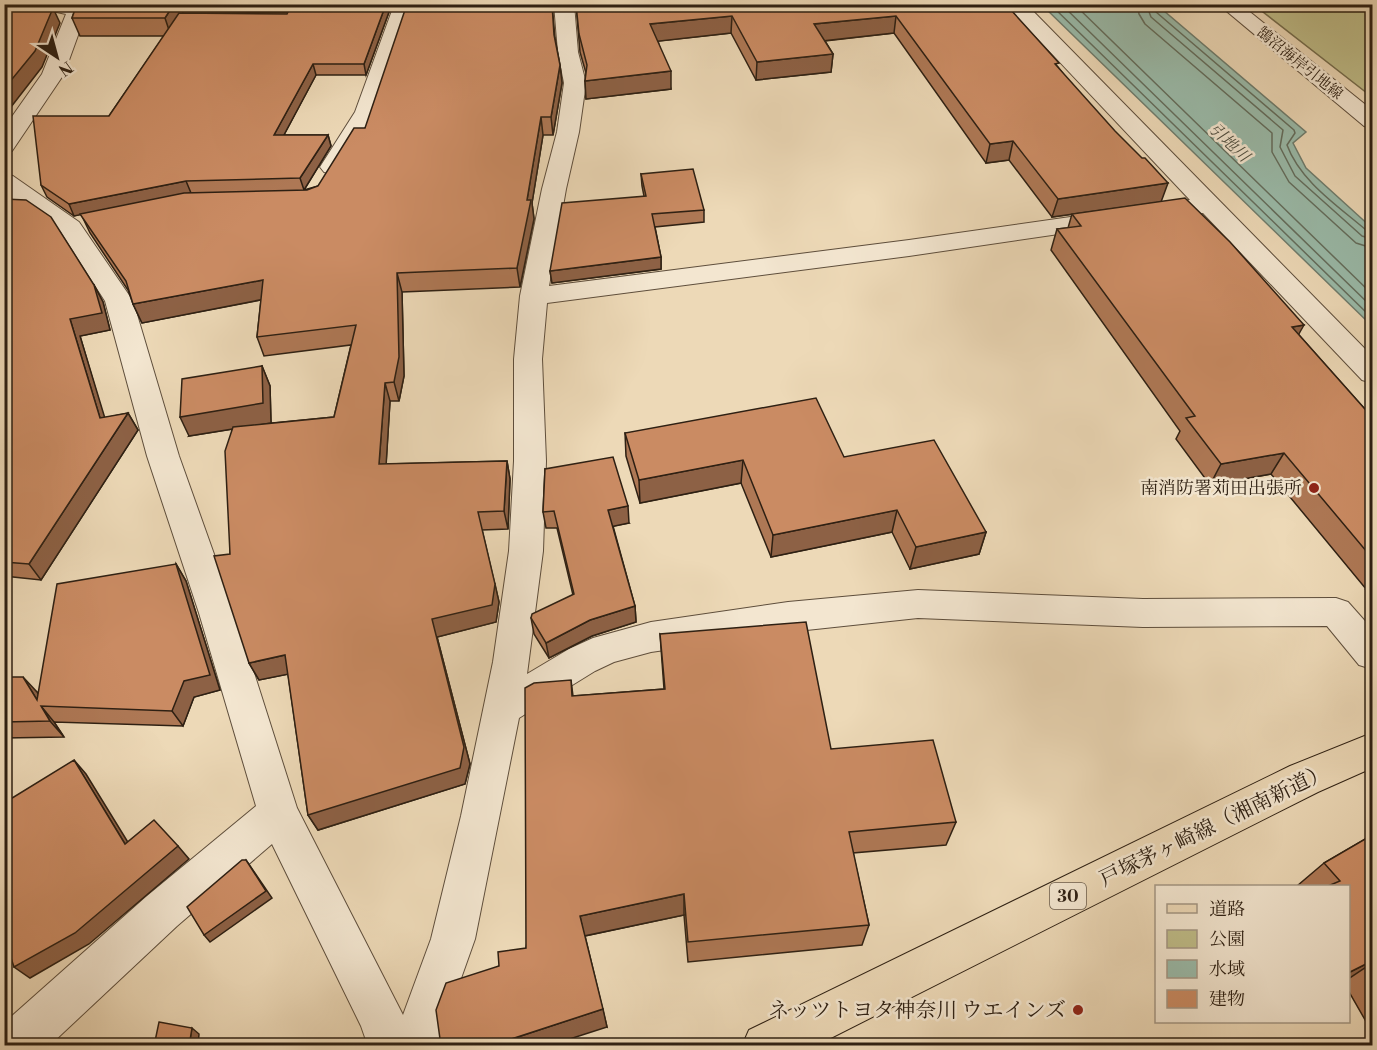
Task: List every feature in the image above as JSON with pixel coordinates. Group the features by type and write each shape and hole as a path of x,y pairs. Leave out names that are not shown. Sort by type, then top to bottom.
{"main road":[{"name":"戸塚茅ヶ崎線（湘南新道）","path":"765,1046 1304,779 1372,750"}],"street":[{"path":"45,4 77,10 404,4 366,112 319,189"},
{"path":"414,1046 453,939 481,816 511,662 526,551 530,461 528,359 534,296 576,83 568,51 564,4"},
{"path":"1014,4 1372,373"},
{"name":"鵠沼海岸引地線","path":"1227,4 1372,121"},
{"path":"4,146 53,74 77,10"},
{"path":"4,181 82,225 119,301 163,456 217,613 278,813 381,1018 391,1046"},
{"path":"534,296 909,248 1209,205"},
{"path":"502,709 582,660 606,649 651,638 788,616 918,604 1143,613 1336,612 1372,654"},
{"path":"14,1046 162,911 278,813"}],"green space":[{"path":"1254,5 1372,5 1372,97"}],"water":[{"name":"引地川","path":"1042,5 1157,5 1306,132 1293,143 1306,168 1372,228 1372,326"}],"building":[{"path":"77,4 174,4 165,18 72,18"},
{"path":"335,4 386,4 364,64 313,64 274,135 328,135 300,178 186,181 69,204 41,185 33,116 109,116 179,13 287,14 289,10 333,10"},
{"path":"407,4 552,4 554,35 560,65 551,117 541,117 527,200 531,200 517,268 397,273 399,357 394,382 385,383 379,464 507,461 504,511 478,512 495,584 492,605 432,619 464,747 460,768 308,815 285,655 249,663 214,556 230,554 225,451 233,427 334,417 356,325 257,337 263,280 133,304 126,281 80,214 184,193 307,190 318,186 354,128 365,128"},
{"path":"576,4 998,4 1004,11 1011,10 1059,63 1055,64 1115,131 1168,183 1058,199 1013,141 990,144 896,16 814,24 833,54 757,62 732,16 650,24 671,71 585,81 587,65 579,34"},
{"path":"53,8 35,51 4,89 4,12"},
{"path":"693,169 704,210 652,214 661,257 550,271 562,203 646,196 641,174"},
{"path":"1185,198 1230,242 1304,325 1292,327 1372,417 1372,558 1284,453 1221,464 1186,418 1195,416 1057,229 1081,226 1072,214"},
{"path":"4,199 26,200 51,217 94,285 102,313 70,319 100,418 128,413 29,564 4,562"},
{"path":"262,366 263,403 180,417 182,379"},
{"path":"816,398 844,457 934,440 986,532 916,547 897,510 773,535 743,460 639,480 625,433"},
{"path":"613,457 628,506 608,510 635,606 590,620 546,643 531,618 532,614 574,594 554,511 543,512 545,469"},
{"path":"176,564 210,675 184,681 172,711 41,706 50,721 4,722 4,677 23,677 37,700 57,584"},
{"path":"806,622 831,749 933,740 956,822 849,832 869,925 688,942 684,894 580,916 603,1009 490,1046 441,1046 436,1010 446,983 499,966 498,952 526,948 525,688 534,683 571,680 572,696 665,689 660,634"},
{"path":"74,760 125,844 154,820 178,846 75,933 14,967 4,937 4,803"},
{"path":"1372,835 1372,961 1350,972 1350,885 1330,885 1340,881 1324,863"},
{"path":"242,860 246,860 266,891 204,935 187,907"},
{"path":"159,1022 192,1028 189,1046 154,1046"}],"place":[{"name":"南消防署苅田出張所","path":"1314,488"},
{"name":"ネッツトヨタ神奈川 ウエインズ","path":"1078,1010"}]}
